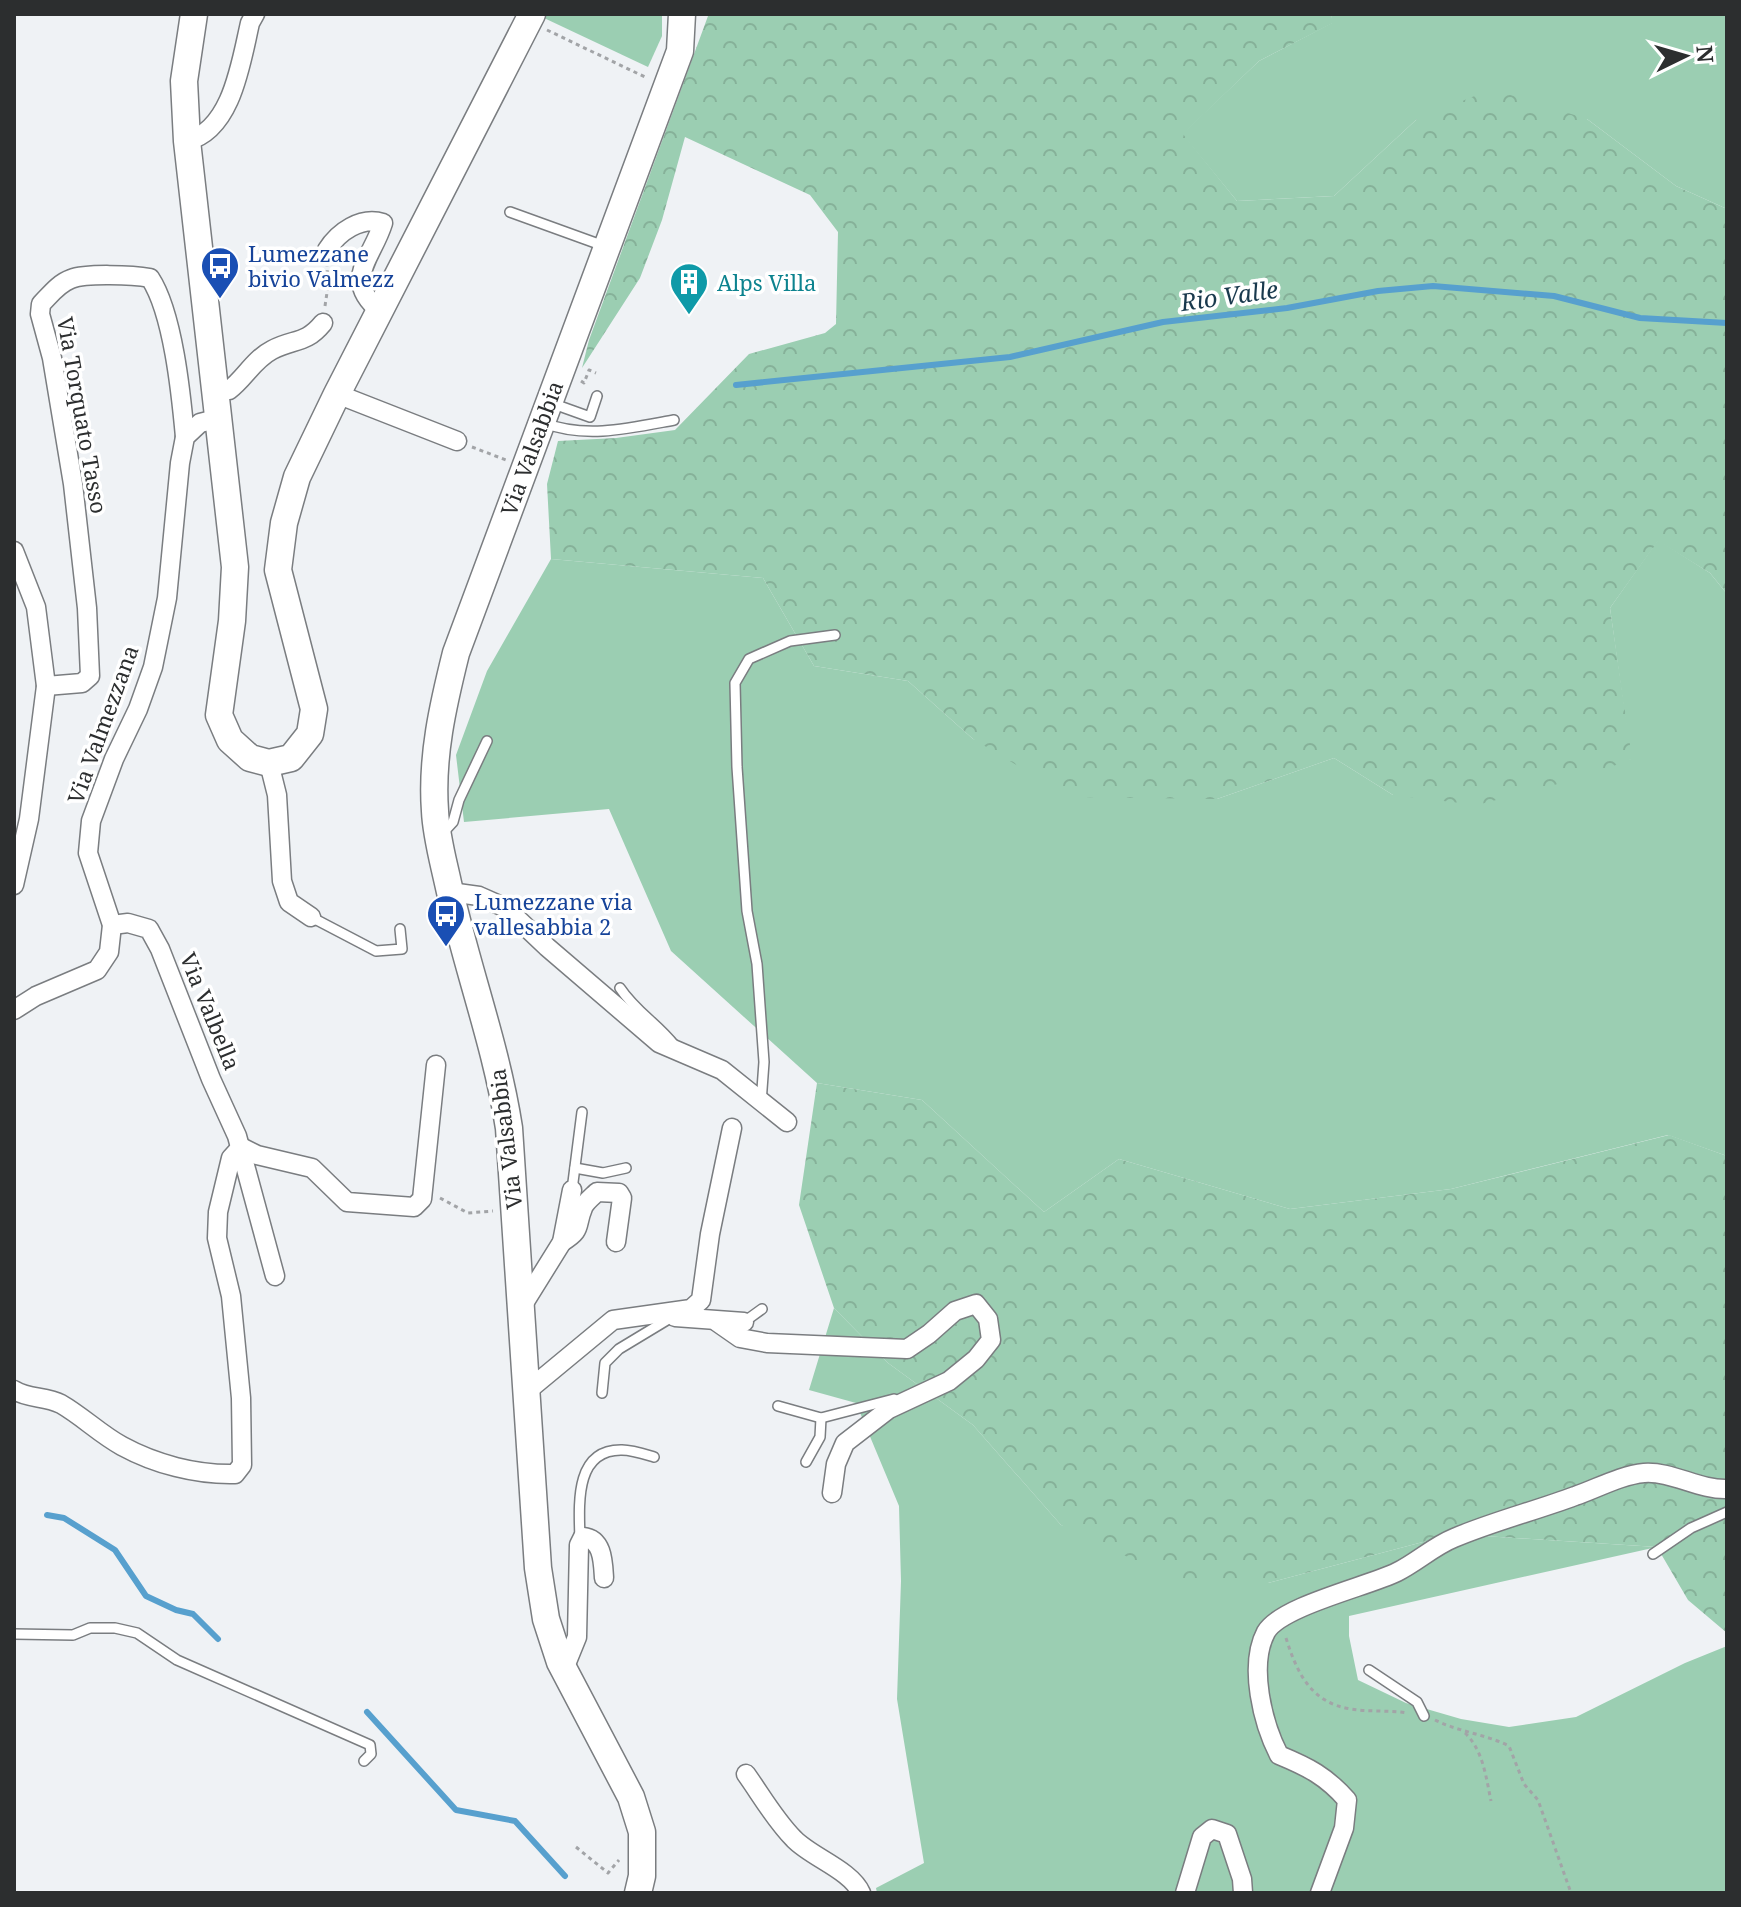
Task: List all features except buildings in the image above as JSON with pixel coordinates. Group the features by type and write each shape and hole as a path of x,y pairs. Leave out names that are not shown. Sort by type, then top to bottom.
{"main road":[{"path":"194,14 184,81 187,141 235,567 232,621 219,715 230,740 250,758 269,763 291,758 310,734 314,709 278,570 284,523 297,477 529,18"},
{"name":"Via Valsabbia","path":"638,1893 642,1876 642,1832 631,1797 564,1669 546,1619 538,1568 509,1128 501,1076 450,892 435,812 434,766 442,707 456,653 680,51 682,14"}],"street":[{"path":"187,141 202,138 211,130 233,91 255,14"},
{"path":"327,250 335,237 355,225 372,220 383,223 379,236 368,251 361,282 366,300 381,312"},
{"name":"Via Torquato Tasso","path":"46,686 82,683 90,676 87,608 73,484 52,358 40,314 41,304 60,285 72,278 134,275 150,278 161,294 180,386 185,437"},
{"path":"216,391 229,390 253,362 274,348 312,337 323,323"},
{"path":"337,394 457,441"},
{"path":"185,437 200,423 220,418"},
{"name":"Via Valmezzana","path":"112,925 88,853 91,821 153,667 167,598 185,437"},
{"path":"14,551 36,607 46,686 29,819 14,885"},
{"path":"269,763 277,795 282,881 289,902 311,917"},
{"path":"450,892 479,896 506,908 659,1043 722,1070 787,1122"},
{"name":"Via Valbella","path":"112,925 128,923 149,929 160,949 241,1147 275,1276"},
{"path":"14,1010 36,996 97,970 109,952 112,925"},
{"path":"14,1390 22,1395 58,1402 122,1446 162,1463 215,1474 235,1474 242,1465 241,1398 231,1296 217,1238 218,1212 231,1158 241,1147 257,1155 312,1168 347,1202 414,1207 422,1199 436,1065"},
{"path":"526,1392 613,1320 664,1316 691,1309 701,1300 710,1234 732,1128"},
{"path":"521,1308 562,1242 572,1190"},
{"path":"562,1242 574,1235 580,1226 583,1206 597,1192 619,1193 622,1198 616,1242"},
{"path":"717,1322 740,1338 767,1343 907,1349 955,1311 976,1304 988,1319 991,1340 976,1359 949,1381 889,1409 845,1443 836,1464 832,1501"},
{"path":"664,1316 744,1322"},
{"path":"1320,1893 1344,1828 1347,1800 1329,1780 1279,1755 1268,1733 1259,1694 1260,1649 1267,1630 1279,1620 1333,1595 1396,1573 1451,1539 1512,1515 1643,1473 1727,1489"},
{"path":"564,1669 577,1637 580,1540 587,1537 597,1543 605,1583"},
{"path":"746,1774 794,1840 833,1866 861,1893"},
{"path":"1185,1893 1202,1837 1212,1829 1227,1834 1242,1879 1243,1893"}],"lane":[{"path":"510,212 607,247"},
{"path":"544,412 590,417 597,396"},
{"path":"544,412 564,431 629,429 674,420"},
{"path":"761,1103 764,1062 757,964 747,911 737,767 735,683 749,659 790,641 835,635"},
{"path":"439,837 453,822 459,800 487,741"},
{"path":"311,917 376,951 402,949 400,929"},
{"path":"620,988 634,1008 663,1032 679,1051"},
{"path":"572,1190 582,1112"},
{"path":"575,1168 603,1173 626,1168"},
{"path":"744,1322 762,1309"},
{"path":"602,1393 605,1363 664,1316"},
{"path":"778,1406 821,1418 893,1399 913,1398"},
{"path":"806,1462 820,1437 821,1418"},
{"path":"580,1540 583,1474 589,1461 604,1452 623,1450 654,1457"},
{"path":"1653,1554 1691,1528 1727,1512"},
{"path":"14,1634 73,1635 90,1628 115,1628 137,1633 177,1660 357,1737 370,1745 371,1754 364,1761"},
{"path":"1369,1670 1417,1702 1424,1716"}],"path":[{"path":"529,18 667,87"},
{"path":"323,323 328,286 327,250"},
{"path":"584,383 589,370 596,373"},
{"path":"457,441 524,467"},
{"path":"424,1186 468,1213 501,1211"},
{"path":"1279,1620 1295,1665 1315,1695 1350,1709 1424,1716 1509,1746 1524,1784 1538,1800 1571,1893"},
{"path":"1462,1731 1474,1742 1491,1801"},
{"path":"576,1847 608,1873 642,1832"}],"green space":[{"path":"546,14 662,14 662,36 648,67 544,18"},
{"path":"1331,14 1727,14 1727,209 1676,186 1587,119 1417,119 1334,196 1237,201 1182,134 1259,61 1332,23"},
{"path":"1331,14 1333,23 1259,61 1183,134 1237,201 1334,196 1417,119 1492,89 1587,119 1676,186 1727,209 1727,594 1710,573 1658,541 1610,608 1632,759 1581,778 1477,805 1393,795 1334,758 1217,799 1070,797 973,739 908,681 814,666 763,578 551,559 547,484 558,441 616,438 675,430 749,354 825,333 836,324 838,232 810,195 685,137 662,220 640,278 582,368 589,340 708,16"},
{"path":"1658,540 1710,573 1727,594 1727,1156 1668,1135 1451,1189 1290,1209 1119,1159 1044,1212 922,1100 817,1083 671,951 609,809 464,822 456,755 487,671 551,559 763,578 814,666 908,681 973,739 1217,799 1334,758 1393,795 1631,759 1610,608"},
{"path":"817,1083 922,1100 1044,1212 1119,1159 1290,1209 1451,1189 1669,1135 1727,1156 1727,1633 1688,1600 1657,1547 1453,1534 1268,1583 1184,1584 1061,1525 973,1425 888,1363 834,1308 799,1205"},
{"path":"834,1308 888,1363 973,1425 1061,1525 1268,1583 1453,1534 1657,1547 1349,1616 1349,1636 1358,1680 1406,1703 1461,1719 1509,1727 1576,1717 1685,1663 1727,1646 1727,1893 877,1893 876,1888 924,1863 897,1699 901,1581 899,1506 856,1403 809,1390"}],"waterway":[{"name":"Rio Valle","path":"736,385 1010,357 1163,322 1287,308 1378,291 1433,286 1554,296 1640,318 1727,323"},
{"path":"47,1515 64,1518 115,1550 146,1596 193,1614 218,1639"},
{"path":"367,1712 456,1810 515,1821 565,1876"}],"place":[{"name":"Lumezzane bivio Valmezz","path":"220,300"},
{"name":"Alps Villa","path":"689,316"},
{"name":"Lumezzane via vallesabbia 2","path":"446,948"}]}
